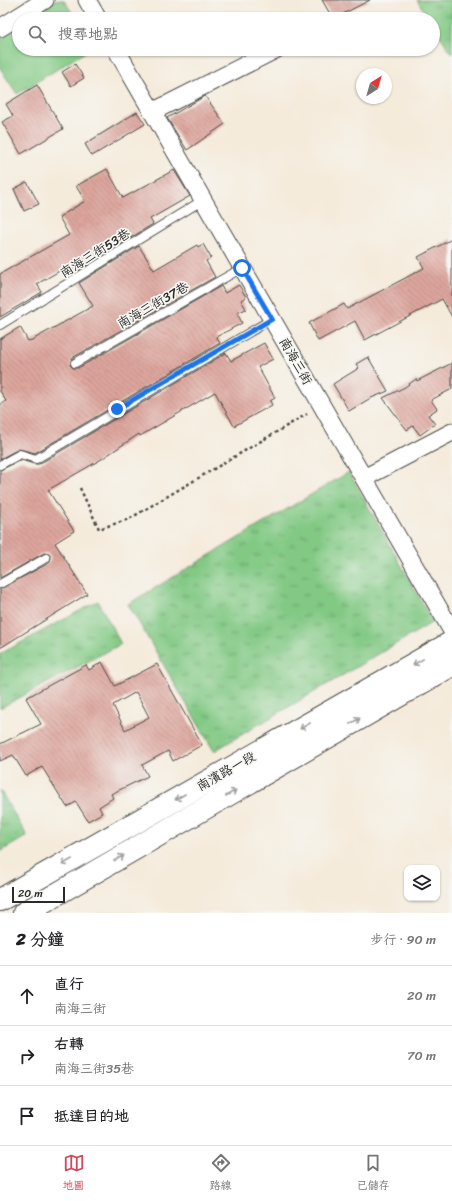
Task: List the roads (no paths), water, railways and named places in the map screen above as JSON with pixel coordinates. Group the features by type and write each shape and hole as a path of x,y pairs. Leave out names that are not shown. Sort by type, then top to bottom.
{"main road":[{"name":"南濱路一段","path":"0,900 452,642"},
{"name":"南濱路一段","path":"24,913 452,665"}],"street":[{"path":"26,12 45,0"},
{"path":"87,0 94,12"},
{"path":"0,28 12,21"},
{"name":"南海三街","path":"120,56 452,631"},
{"path":"152,112 263,56"},
{"path":"366,482 452,432"},
{"path":"366,482 452,440"}],"lane":[{"name":"南海三街53巷","path":"0,325 203,200"},
{"name":"南海三街37巷","path":"75,363 242,268"},
{"path":"0,465 20,454 36,459 272,319"},
{"path":"0,584 46,558"}]}
